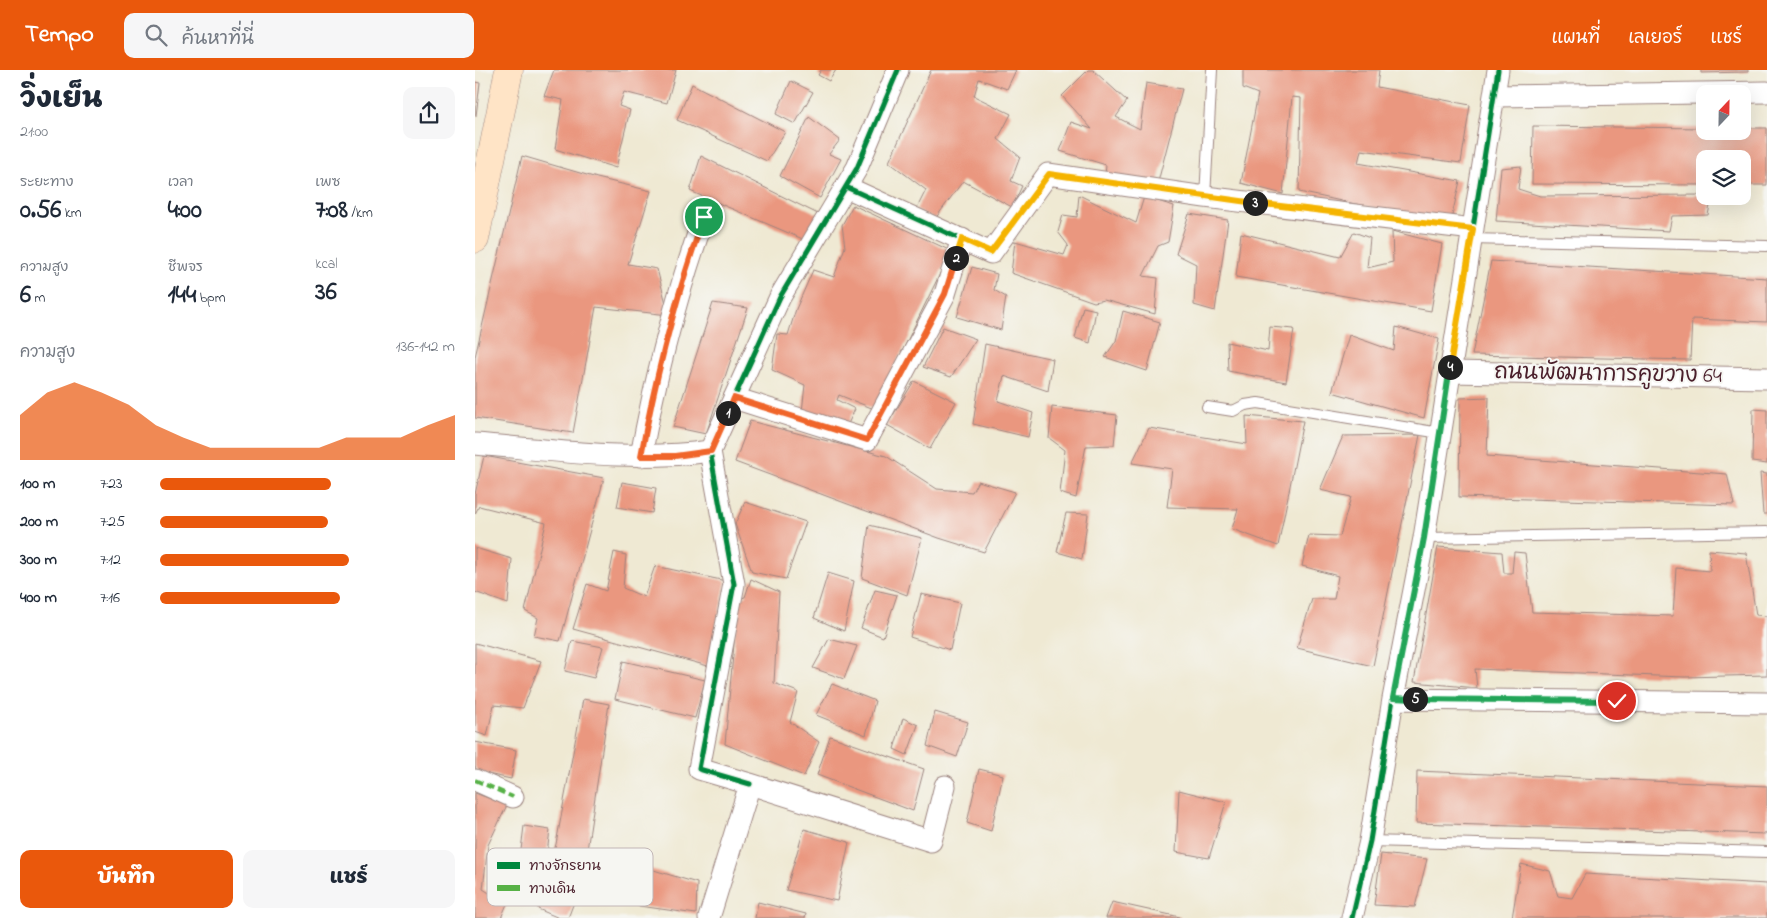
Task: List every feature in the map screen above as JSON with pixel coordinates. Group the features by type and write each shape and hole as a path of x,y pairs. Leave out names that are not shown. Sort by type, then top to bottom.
{"street":[{"path":"475,239 509,70"},
{"path":"898,70 857,168 780,297 711,451 734,584 699,769 931,841 945,786"},
{"path":"1352,918 1370,841 1393,698 1424,538 1498,70"},
{"path":"1494,96 1767,92"},
{"path":"846,187 991,252 1049,174 1472,234"},
{"path":"641,456 654,386 686,265 704,217"},
{"path":"734,398 867,440 945,294 962,239"},
{"name":"ถนนพัฒนาการคูขวาง 64","path":"1450,372 1767,378"},
{"path":"475,444 641,456 675,456 711,451"},
{"path":"1393,698 1767,703"},
{"path":"475,780 513,797"},
{"path":"709,918 750,784"}],"lane":[{"path":"1205,197 1212,70"},
{"path":"1472,234 1767,246"},
{"path":"1207,407 1233,411 1245,405 1258,403 1440,433"},
{"path":"1424,538 1767,532"},
{"path":"1370,841 1767,852"}],"building":[{"path":"554,70 676,70 667,103 624,92 619,106 630,110 616,168 555,149 563,100 544,96"},
{"path":"821,70 836,70 829,81 818,75"},
{"path":"931,70 1016,70 1007,89 979,79 974,96 1011,114 998,139 1020,157 1011,181 1022,186 1012,207 963,181 935,219 916,210 926,190 889,162"},
{"path":"1088,70 1093,70 1127,101 1116,117 1140,129 1146,83 1182,89 1158,182 1105,176 1106,165 1060,151 1071,122 1092,129 1062,96"},
{"path":"1243,70 1379,70 1377,87 1470,105 1461,163 1361,150 1358,163 1460,181 1450,224 1299,192 1301,98 1292,97 1283,194 1241,183 1258,94 1243,88"},
{"path":"1701,70 1748,70 1748,72 1701,73"},
{"path":"791,81 813,92 795,124 776,114"},
{"path":"475,82 480,83 476,116 475,116"},
{"path":"692,84 785,132 767,161 677,120"},
{"path":"809,117 840,140 829,154 841,159 820,198 780,176"},
{"path":"1533,126 1696,128 1696,140 1751,140 1751,128 1767,128 1767,185 1751,185 1751,150 1696,150 1696,185 1532,184"},
{"path":"522,156 597,178 651,191 628,264 657,269 669,315 596,307 573,433 475,418 475,357"},
{"path":"701,156 820,215 805,240 690,191"},
{"path":"1521,166 1518,189 1540,196 1696,195 1696,205 1710,205 1708,215 1672,216 1669,231 1496,221 1501,168"},
{"path":"1079,195 1136,223 1144,197 1174,206 1168,242 1158,246 1143,276 1158,278 1155,314 1104,300 1094,302 1011,273 1015,241 1064,255 1068,245 1058,232 1063,215 1077,217"},
{"path":"853,205 951,251 874,409 839,395 837,400 855,409 848,424 802,412 805,385 772,370 777,334 788,335 796,309 813,270 834,277 845,247 842,225"},
{"path":"1189,214 1228,220 1215,311 1194,305 1196,264 1176,254"},
{"path":"1392,231 1442,244 1431,311 1236,277 1241,233 1340,257 1354,232 1370,238 1367,268 1393,262"},
{"path":"1491,261 1767,278 1767,322 1692,319 1690,360 1472,355"},
{"path":"972,267 997,274 994,290 1006,297 1001,330 957,317"},
{"path":"713,303 748,308 706,434 673,427"},
{"path":"1083,307 1096,310 1090,343 1075,338"},
{"path":"1123,311 1160,322 1147,371 1105,357 1116,341"},
{"path":"943,327 976,339 951,377 923,367"},
{"path":"1270,327 1294,329 1286,382 1228,371 1227,342 1268,351"},
{"path":"1396,327 1439,339 1424,418 1332,392 1349,335 1394,351"},
{"path":"985,344 1053,359 1048,391 1004,376 998,401 1033,413 1028,437 973,424"},
{"path":"914,381 956,402 930,449 887,425"},
{"path":"1489,397 1487,456 1727,474 1734,505 1459,497 1460,398"},
{"path":"1052,407 1117,415 1114,445 1086,446 1076,498 1060,493 1065,450 1049,438"},
{"path":"1753,409 1767,410 1767,464 1752,462"},
{"path":"1246,416 1303,421 1278,546 1232,529 1238,509 1167,507 1172,469 1132,463 1149,428 1247,444"},
{"path":"750,421 886,456 937,489 972,492 978,481 1015,492 984,552 939,538 735,462"},
{"path":"1420,435 1373,666 1297,648 1312,599 1334,599 1338,576 1302,566 1309,535 1340,536 1351,497 1320,490 1343,436"},
{"path":"484,456 604,478 560,641 534,636 538,618 525,611 546,523 479,506 475,514 475,494"},
{"path":"1760,473 1767,474 1767,514 1763,514"},
{"path":"622,482 656,488 652,513 617,507"},
{"path":"745,502 806,522 786,579 752,572 735,524"},
{"path":"1066,513 1088,514 1082,559 1057,552"},
{"path":"869,525 922,538 907,595 862,578"},
{"path":"1438,547 1502,552 1504,573 1512,573 1514,552 1525,553 1532,612 1673,616 1676,568 1710,571 1709,550 1746,553 1756,615 1767,616 1767,675 1684,677 1475,669 1477,688 1414,682"},
{"path":"475,548 512,559 508,604 475,592"},
{"path":"614,552 626,555 623,588 644,597 655,566 726,581 708,666 573,629 587,584 606,591"},
{"path":"828,573 854,581 844,631 814,618"},
{"path":"751,579 779,592 774,683 798,692 790,722 819,742 804,776 725,744 738,599 745,597"},
{"path":"875,590 897,595 883,637 861,628"},
{"path":"921,594 960,603 950,650 910,637"},
{"path":"829,639 857,646 844,679 813,668"},
{"path":"572,641 603,647 594,678 565,671"},
{"path":"475,643 541,661 523,708 494,705 487,736 475,732"},
{"path":"623,661 705,680 695,718 615,699"},
{"path":"832,684 875,701 866,735 816,715"},
{"path":"583,699 609,704 587,848 555,848"},
{"path":"935,712 968,722 957,757 927,746"},
{"path":"903,718 918,725 907,755 894,749"},
{"path":"830,736 924,769 913,811 817,775"},
{"path":"475,742 516,750 511,779 478,772 475,767"},
{"path":"979,769 1003,775 991,831 967,823"},
{"path":"1417,771 1767,786 1767,834 1416,823"},
{"path":"1179,790 1226,802 1209,858 1176,852"},
{"path":"475,793 507,805 487,848 483,889 487,892 487,906 506,906 501,918 475,918"},
{"path":"524,826 550,830 548,848 521,848"},
{"path":"804,829 849,842 837,901 786,890"},
{"path":"1381,854 1427,859 1415,907 1374,905"},
{"path":"1521,864 1550,871 1558,896 1572,898 1585,874 1767,884 1767,918 1512,918"},
{"path":"653,870 697,883 696,914 640,906 653,906"},
{"path":"758,902 806,914 805,918 755,918"},
{"path":"1112,902 1180,917 1180,918 1106,918"},
{"path":"539,906 573,906 568,918 559,918 538,909"}],"marked path":[{"path":"475,780 513,797"}],"cycle path":[{"path":"750,784 699,769 734,584 710,451 780,297 857,168 898,70"},
{"path":"1352,918 1370,841 1393,699 1424,538 1498,70"},
{"path":"846,187 991,253 1048,174 1205,197 1473,229"}],"route":[{"path":"704,217 686,265 654,386 641,456 675,456 711,451 734,398 867,440 945,294 962,239 991,252 1049,174 1205,197 1473,229 1424,538 1393,698 1617,701"}]}
